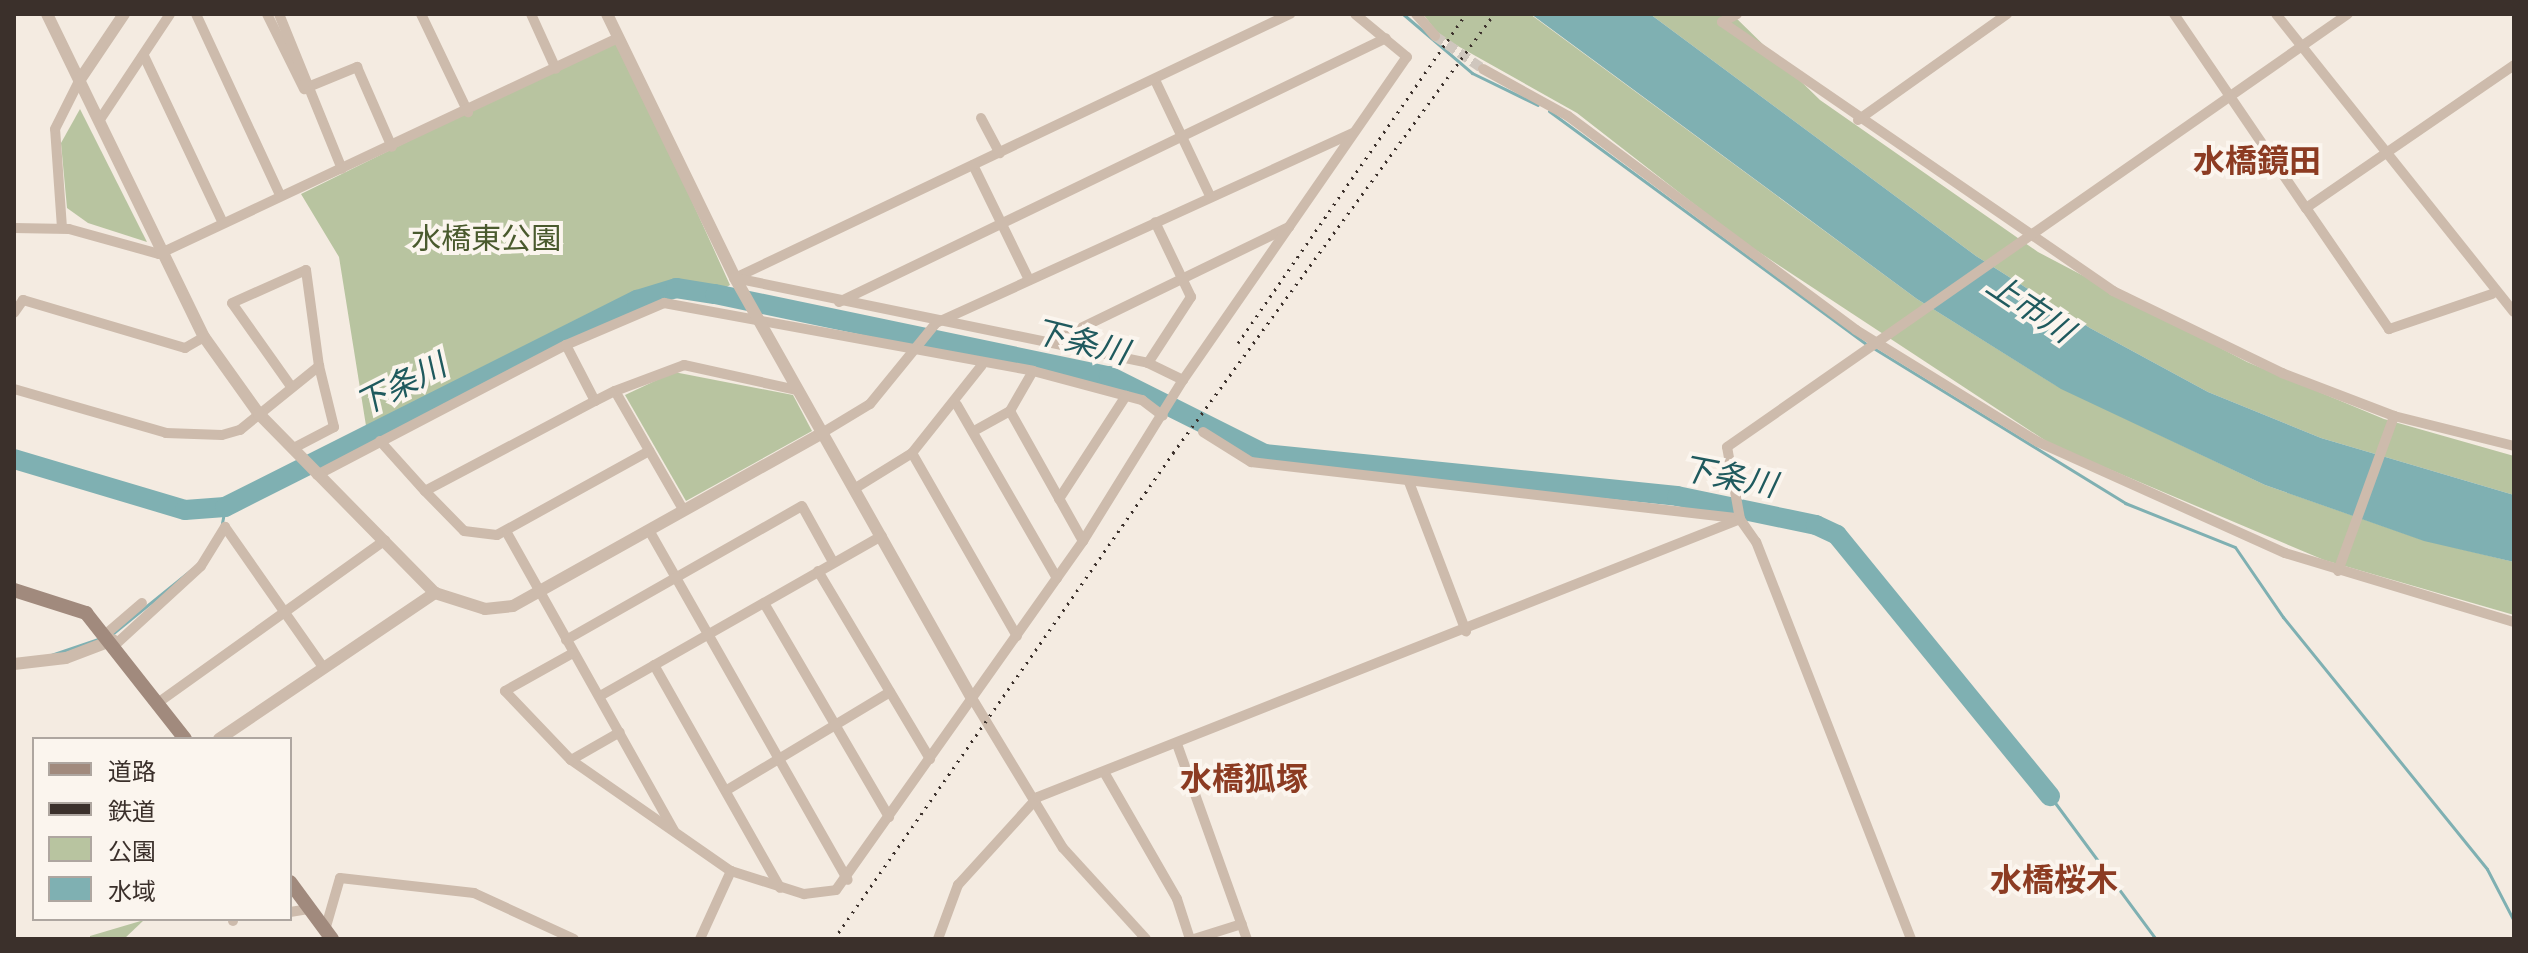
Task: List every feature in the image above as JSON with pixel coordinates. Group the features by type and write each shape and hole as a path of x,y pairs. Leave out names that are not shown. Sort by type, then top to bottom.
{"main road":[{"path":"14,590 86,613 112,639 184,737"},
{"path":"292,885 328,934"}],"street":[{"path":"47,14 159,254 204,337 259,414 435,593 485,609 539,595 870,404 934,326 1210,196 1355,132"},
{"path":"62,228 55,129 79,81 124,14"},
{"path":"99,121 170,14"},
{"path":"196,14 280,195"},
{"path":"267,14 308,87"},
{"path":"279,14 342,169"},
{"path":"421,14 468,112"},
{"path":"531,14 556,69"},
{"path":"607,14 738,283 972,698 1038,797 1063,848 1146,939"},
{"path":"738,283 973,165 1290,14"},
{"path":"573,653 505,691 571,760 731,871 780,888 819,894 848,880 1083,541 1181,384 1294,225 1407,57 1355,14"},
{"path":"1416,14 1435,36"},
{"path":"1712,14 2025,238 2189,330 2394,416 2514,446"},
{"path":"1722,22 1737,14"},
{"path":"1858,120 2007,14"},
{"path":"2174,14 2389,329 2492,294"},
{"path":"2276,14 2492,294 2514,312"},
{"path":"1911,939 1756,542 1740,519 1727,447 2348,14"},
{"path":"14,228 62,228 159,254 280,195 468,112 618,38"},
{"path":"839,302 1386,38"},
{"path":"144,56 223,223"},
{"path":"2306,208 2514,65"},
{"path":"308,87 357,67 392,147"},
{"path":"1483,69 1568,116 1876,341 2038,442 2197,518 2338,571 2514,622"},
{"path":"1155,80 1210,196"},
{"path":"981,118 1000,153"},
{"path":"973,165 1029,280"},
{"path":"1148,363 1191,297 1155,222"},
{"path":"1050,343 1294,225"},
{"path":"290,385 232,303 306,270 319,366 334,427 294,451"},
{"path":"738,283 839,302 934,326 1050,343 1148,363 1181,384"},
{"path":"14,313 23,300 185,348 204,337"},
{"path":"312,471 380,441 566,345 664,303 755,314 982,365 1033,371 1126,396 1165,412"},
{"path":"566,345 595,401"},
{"path":"425,491 615,391 684,365 797,390"},
{"path":"854,489 912,453 957,405 982,365"},
{"path":"14,389 191,437 240,430 290,385 319,366"},
{"path":"974,431 1010,411 1033,371"},
{"path":"615,391 684,511"},
{"path":"1059,499 1126,396"},
{"path":"957,405 1057,578"},
{"path":"1010,411 1083,541"},
{"path":"2338,571 2394,416"},
{"path":"1203,432 1251,462 1740,519"},
{"path":"380,441 464,531 507,533 649,451"},
{"path":"912,453 1017,636"},
{"path":"1409,482 1466,631"},
{"path":"566,640 802,506 833,562"},
{"path":"938,939 958,885 1038,797 1466,631 1740,519"},
{"path":"14,664 66,658 112,639 201,566 225,527 323,667"},
{"path":"650,532 848,880"},
{"path":"507,533 676,835"},
{"path":"600,696 882,536"},
{"path":"159,702 385,540"},
{"path":"818,571 930,759"},
{"path":"222,737 435,593"},
{"path":"112,639 142,603"},
{"path":"764,603 889,817"},
{"path":"654,665 780,888"},
{"path":"727,790 890,692"},
{"path":"571,760 620,732"},
{"path":"1177,744 1247,939"},
{"path":"1104,772 1177,899 1192,939 1242,924"},
{"path":"700,939 731,871"},
{"path":"328,934 340,878 474,893 574,939"},
{"path":"292,912 310,909"}],"green space":[{"path":"1423,14 1530,14 1917,299 2055,385 2265,485 2420,539 2514,562 2514,615 2324,560 2052,445 1739,239 1577,113 1440,36"},
{"path":"1650,14 1732,14 1820,100 2038,252 2247,362 2384,419 2514,456 2514,495 2321,438 2208,392 2090,328 1976,256"},
{"name":"水橋東公園","path":"618,38 730,285 715,294 676,288 637,300 367,432 339,257 301,194"},
{"path":"80,109 147,242 88,223 67,208 61,143"},
{"path":"674,372 793,395 812,431 686,501 625,395"},
{"path":"143,921 124,939 90,939 90,936"}],"water":[{"name":"上市川","path":"1531,14 1650,14 1976,256 2090,328 2208,392 2321,438 2514,495 2514,562 2424,541 2265,485 2061,389 1917,299"}],"waterway":[{"path":"1403,14 1472,73 1538,105"},
{"path":"1549,111 1868,345"},
{"name":"下条川","path":"14,459 185,510 225,507 637,300 676,288 715,294 1109,376 1265,454 1677,496 1816,525 1837,535 2050,796"},
{"path":"1875,349 2125,503 2235,547 2283,617 2487,869 2514,921"},
{"path":"222,523 225,507"},
{"path":"112,634 192,569"},
{"path":"51,655 101,638"},
{"path":"2050,796 2156,939"}],"tunnel":[{"path":"1435,36 1483,69"}],"railway":[{"path":"1238,343 1466,14"},
{"path":"834,939 1173,453 1494,14"}],"district":[{"name":"水橋鏡田","path":"2257,161"},
{"name":"水橋狐塚","path":"1244,779"},
{"name":"水橋桜木","path":"2054,880"}]}
